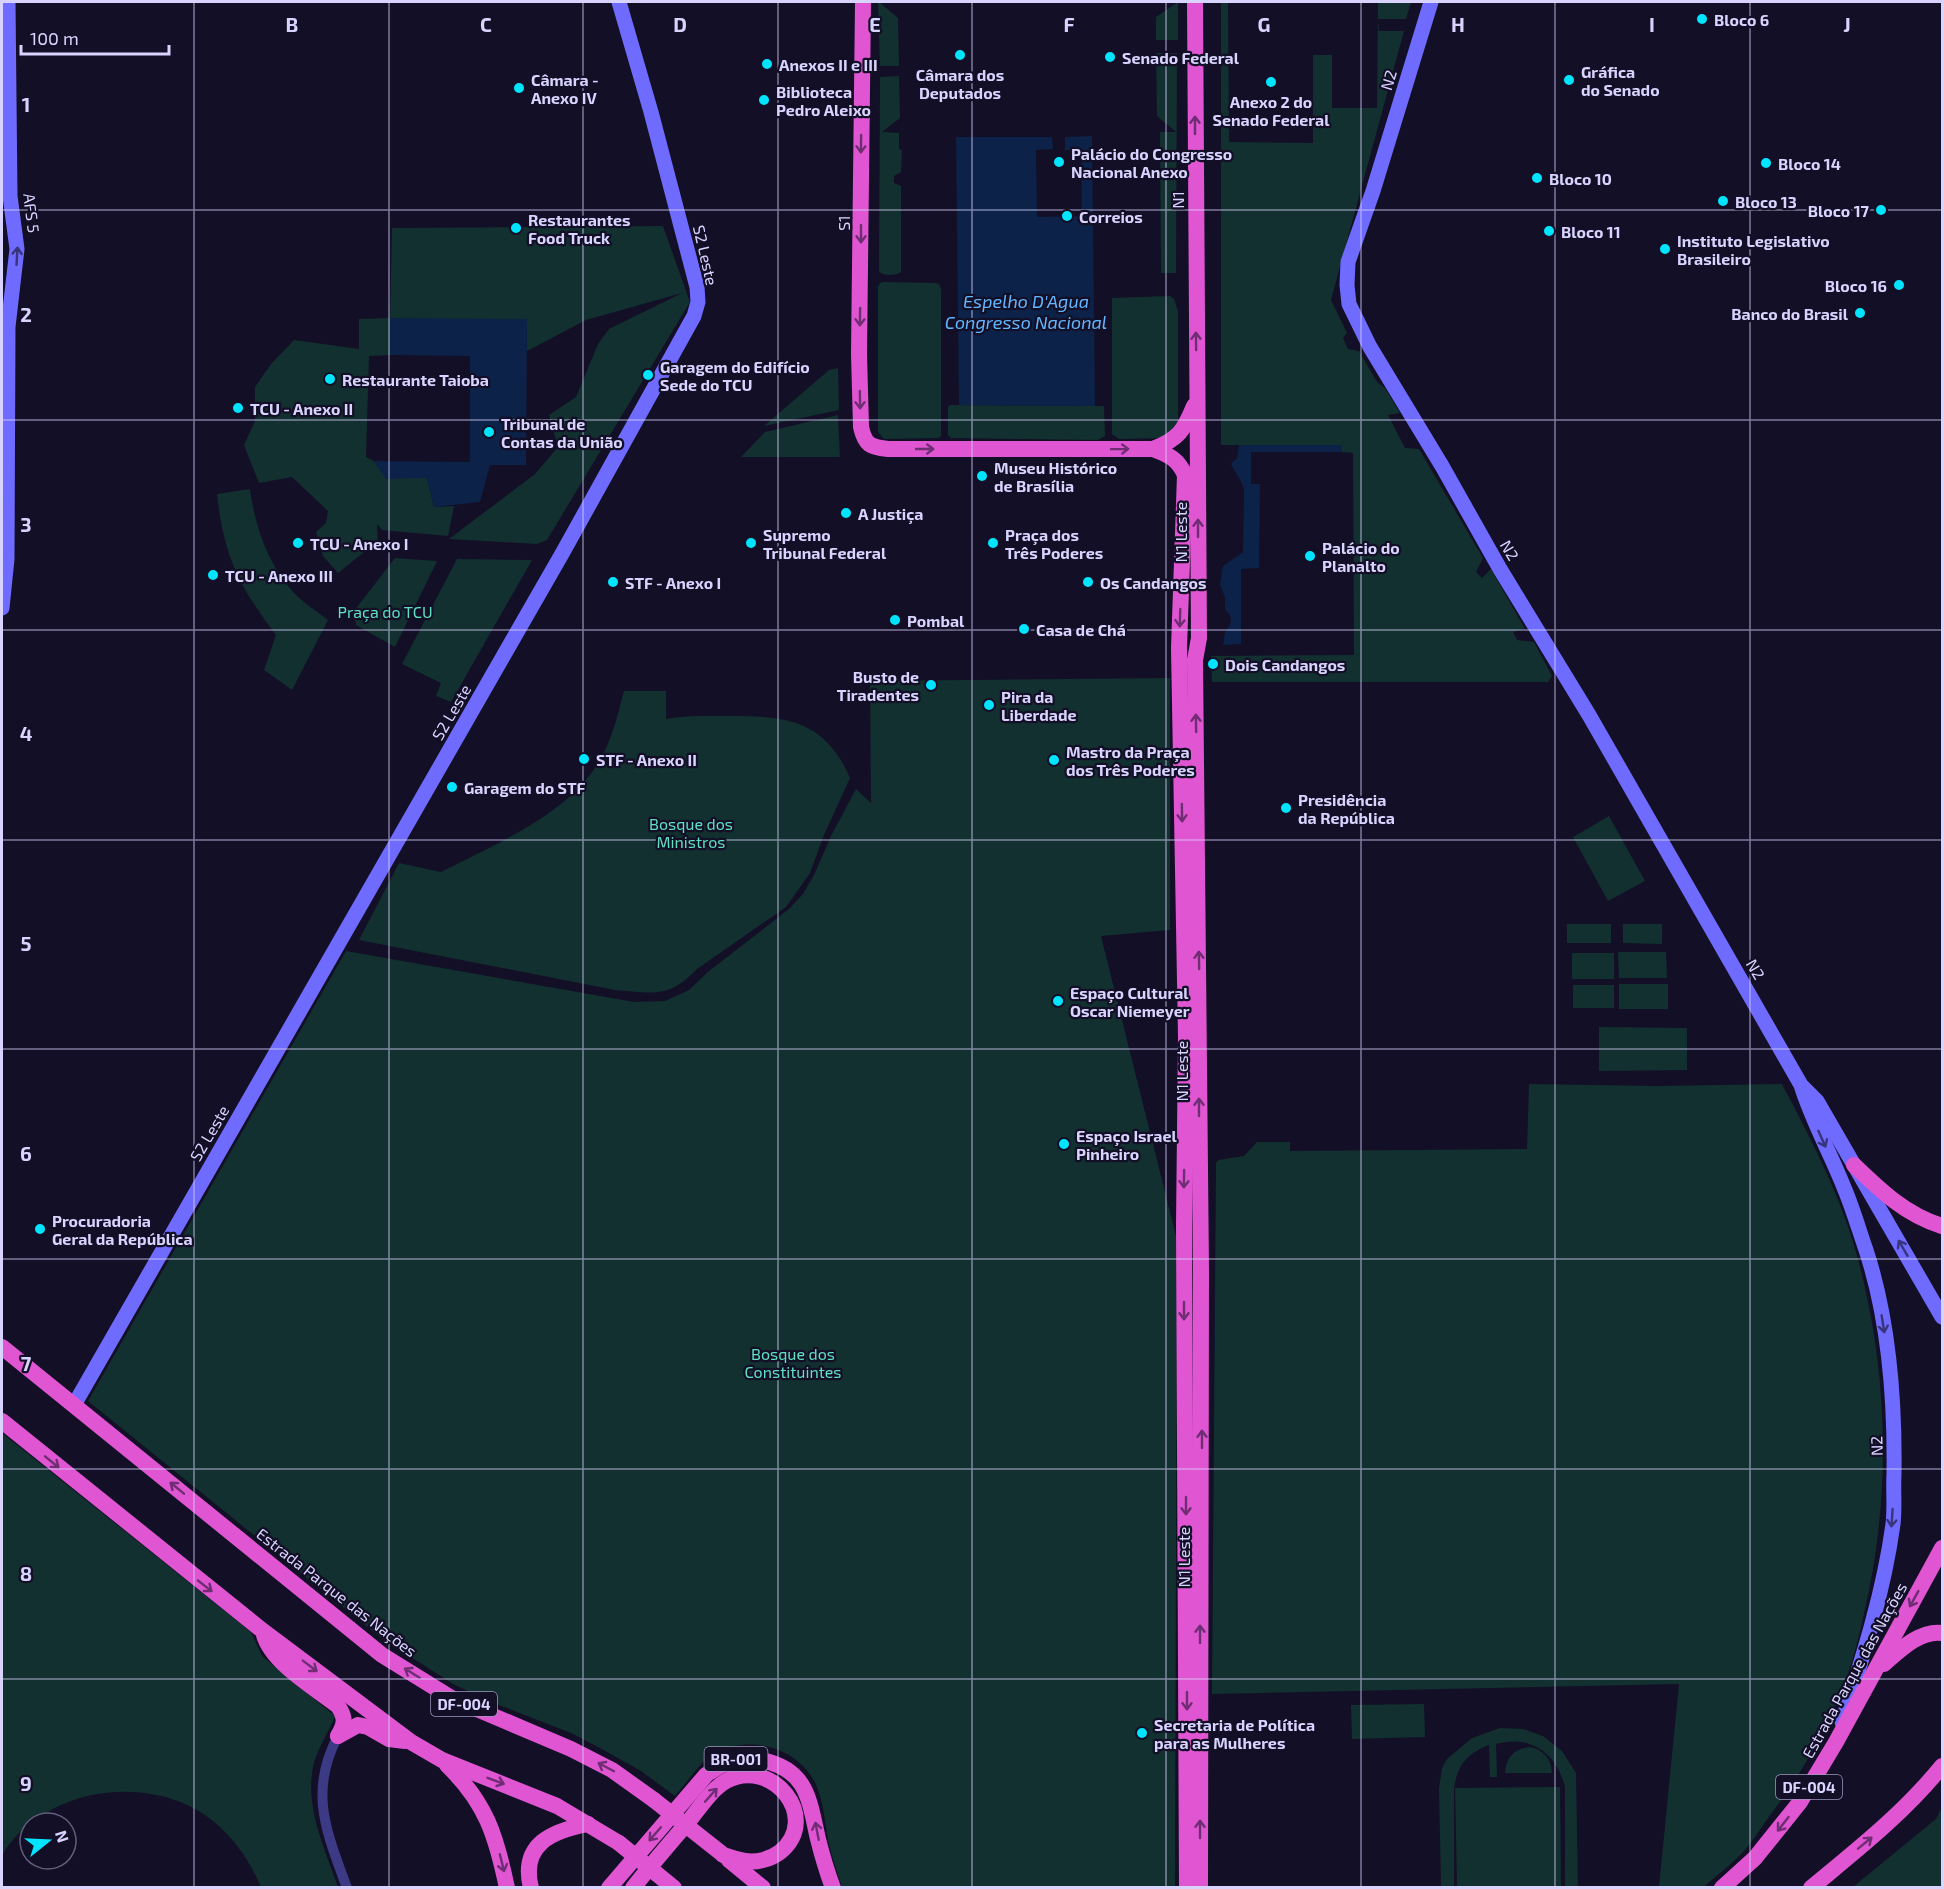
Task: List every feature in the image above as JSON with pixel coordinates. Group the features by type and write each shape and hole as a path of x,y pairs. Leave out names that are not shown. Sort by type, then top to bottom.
{"highway":[{"name":"S1","path":"863,2 860,354 863,437 875,448 888,449 1153,449"},
{"name":"N1","path":"1195,2 1197,399"},
{"path":"1153,449 1179,435 1197,399"},
{"name":"N1 Leste","path":"1197,399 1199,638 1196,660 1202,1270 1200,1887"},
{"name":"N1 Leste","path":"1153,449 1171,456 1180,464 1185,475 1179,648 1185,1037 1187,1887"},
{"path":"1854,1165 1887,1197 1912,1214 1942,1226"},
{"name":"Estrada Parque das Nações","path":"2,1347 382,1655 453,1699 571,1749 612,1770 654,1800 763,1887"},
{"path":"2,1421 263,1632 411,1742 442,1760 557,1806 619,1843 674,1887"},
{"name":"Estrada Parque das Nações","path":"1722,1887 1755,1858 1800,1802 1836,1742 1942,1548"},
{"path":"263,1632 267,1647 280,1661 338,1706 344,1723 338,1736"},
{"path":"1874,1673 1900,1650 1918,1638 1936,1632 1942,1633"},
{"path":"338,1736 358,1725 368,1727 389,1739 411,1742"},
{"name":"BR-001","path":"609,1887 706,1775 720,1764 739,1758 748,1758 775,1762 791,1772 804,1786 812,1804 818,1840 833,1887"},
{"path":"442,1760 466,1783 480,1804 493,1832 507,1887"},
{"path":"1811,1887 1893,1820 1920,1793 1942,1766"},
{"name":"BR-001","path":"633,1887 716,1788 722,1784 739,1776 754,1775 770,1780 784,1791 794,1808 796,1824 794,1835 786,1847 775,1856 759,1861 746,1861 722,1854"},
{"path":"531,1887 528,1874 529,1860 536,1848 550,1835 564,1829 588,1824"}],"main road":[{"name":"AFS 5","path":"2,608 7,559 6,298 16,268 18,249 6,193 8,2"},
{"name":"S2 Leste","path":"74,1405 563,552 694,316 698,302 697,287 619,2"},
{"name":"N2","path":"1431,2 1373,191 1348,262 1349,304 1370,346 1432,448 1500,569 1594,724 1801,1085 1807,1106 1845,1190 1867,1252 1881,1313 1892,1385 1893,1523 1863,1658 1836,1742"},
{"name":"N2","path":"1801,1085 1817,1101 1942,1317"}],"street":[{"path":"338,1736 330,1750 324,1772 321,1800 326,1826 347,1887"}],"green space":[{"path":"878,2 898,18 899,66 880,66"},
{"path":"1178,2 1178,40 1156,40 1156,17"},
{"path":"1221,2 1228,2 1229,142 1313,143 1313,55 1332,55 1332,108 1377,108 1378,2 1411,2 1406,19 1378,19 1379,31 1404,31 1331,300 1347,333 1343,338 1348,349 1359,351 1377,382 1385,388 1400,413 1388,415 1405,448 1419,449 1483,558 1476,572 1482,578 1491,569 1525,629 1513,632 1517,640 1534,642 1552,676 1548,682 1212,682 1211,656 1354,655 1353,453 1342,452 1342,445 1221,445"},
{"path":"1156,53 1177,53 1176,273 1161,273 1160,132 1176,132 1157,116"},
{"path":"899,76 900,118 882,132 899,133 899,149 902,150 901,172 894,176 894,183 901,186 901,272 890,275 879,272 880,77"},
{"path":"663,226 690,302 547,540 537,544 449,539 535,474 558,447 549,415 576,397 598,344 609,329 682,293 586,320 527,351 527,319 391,319 390,355 369,356 366,457 374,461 386,478 427,478 434,507 454,506 448,536 382,530 377,524 378,541 338,573 323,556 316,532 326,523 328,511 292,477 259,483 244,445 255,421 255,387 271,364 294,340 359,349 359,319 390,318 392,228"},
{"path":"883,282 934,283 939,284 941,289 941,436 938,438 884,439 878,432 878,287"},
{"path":"1170,296 1174,299 1178,311 1178,428 1162,438 1119,439 1112,434 1112,298"},
{"path":"838,368 839,410 764,426 829,370"},
{"path":"950,405 1104,406 1105,436 1098,440 951,438 948,435 948,407"},
{"path":"838,415 840,457 741,457 765,432"},
{"path":"250,489 259,531 277,571 295,594 328,620 292,690 264,670 276,635 252,601 235,570 224,536 217,494"},
{"name":"Praça do TCU","path":"395,558 437,561 395,647 356,625 354,611"},
{"path":"457,559 532,560 451,702 436,696 441,683 402,664"},
{"name":"Bosque dos Constituintes","path":"1170,678 1170,930 1101,936 1177,1240 1175,1887 842,1887 830,1848 818,1790 811,1775 788,1754 758,1745 726,1748 708,1758 675,1796 641,1771 571,1733 491,1702 453,1684 380,1637 88,1401 346,951 634,1002 665,1001 689,990 709,971 789,909 803,894 856,789 871,803 870,681"},
{"name":"Bosque dos Ministros","path":"624,691 666,691 666,719 690,716 750,716 786,720 802,725 829,744 850,778 824,835 810,873 786,907 697,969 687,979 668,990 650,993 615,990 359,940 399,863 441,872 525,829 564,802 581,786 605,750"},
{"path":"1609,816 1645,881 1608,901 1573,837"},
{"path":"1567,924 1611,924 1611,943 1567,943"},
{"path":"1623,924 1662,924 1662,944 1623,943"},
{"path":"1618,952 1666,952 1667,978 1619,978"},
{"path":"1572,953 1614,953 1614,979 1572,979"},
{"path":"1619,984 1668,984 1668,1009 1619,1009"},
{"path":"1573,985 1614,985 1614,1008 1573,1008"},
{"path":"1599,1027 1687,1028 1687,1070 1599,1071"},
{"path":"1529,1084 1658,1086 1782,1084 1836,1194 1859,1263 1869,1306 1881,1394 1882,1482 1873,1570 1854,1655 1831,1716 1791,1786 1744,1851 1704,1887 1659,1887 1679,1684 1212,1694 1216,1163 1218,1160 1244,1156 1257,1142 1290,1142 1290,1151 1527,1149"},
{"path":"2,1433 251,1632 262,1656 335,1716 315,1761 311,1782 314,1813 338,1887 261,1887 244,1855 220,1827 195,1809 167,1797 136,1792 105,1793 74,1800 50,1811 18,1811 18,1835 2,1855"},
{"path":"1424,1704 1425,1737 1352,1739 1351,1705"},
{"path":"1500,1728 1523,1729 1543,1736 1562,1751 1576,1773 1578,1887 1565,1887 1565,1787 1561,1775 1556,1765 1541,1749 1520,1742 1509,1742 1496,1744 1497,1777 1490,1777 1489,1745 1469,1756 1461,1767 1454,1789 1454,1887 1441,1887 1439,1788 1442,1768 1447,1759 1472,1738"},
{"path":"1529,1747 1545,1755 1552,1773 1505,1773 1511,1755"},
{"path":"1560,1787 1561,1887 1457,1887 1455,1788"},
{"path":"1942,1807 1942,1887 1853,1887 1936,1819"}],"water":[{"name":"Espelho D'Agua Congresso Nacional","path":"1092,136 1095,406 959,405 956,137 1052,137 1053,149 1036,150 1037,217 1082,216 1081,150 1065,150 1065,137"},
{"path":"390,318 527,319 526,465 490,465 480,502 434,507 427,478 386,479 374,461 470,462 470,356 390,355"},
{"path":"1239,445 1342,445 1342,452 1251,452 1251,484 1260,484 1259,568 1241,569 1241,644 1223,645 1225,633 1231,622 1230,615 1225,610 1225,598 1220,584 1223,566 1243,552 1244,490 1231,464 1237,458"}],"place":[{"name":"Bloco 6","path":"1702,19"},
{"name":"Câmara dos Deputados","path":"960,55"},
{"name":"Senado Federal","path":"1110,57"},
{"name":"Anexos II e III","path":"767,64"},
{"name":"Gráfica do Senado","path":"1569,80"},
{"name":"Anexo 2 do Senado Federal","path":"1271,82"},
{"name":"Câmara - Anexo IV","path":"519,88"},
{"name":"Biblioteca Pedro Aleixo","path":"764,100"},
{"name":"Palácio do Congresso Nacional Anexo","path":"1059,162"},
{"name":"Bloco 14","path":"1766,163"},
{"name":"Bloco 10","path":"1537,178"},
{"name":"Bloco 13","path":"1723,201"},
{"name":"Bloco 17","path":"1881,210"},
{"name":"Correios","path":"1067,216"},
{"name":"Restaurantes Food Truck","path":"516,228"},
{"name":"Bloco 11","path":"1549,231"},
{"name":"Instituto Legislativo Brasileiro","path":"1665,249"},
{"name":"Bloco 16","path":"1899,285"},
{"name":"Banco do Brasil","path":"1860,313"},
{"name":"Garagem do Edifício Sede do TCU","path":"648,375"},
{"name":"Restaurante Taioba","path":"330,379"},
{"name":"TCU - Anexo II","path":"238,408"},
{"name":"Tribunal de Contas da União","path":"489,432"},
{"name":"Museu Histórico de Brasília","path":"982,476"},
{"name":"A Justiça","path":"846,513"},
{"name":"TCU - Anexo I","path":"298,543"},
{"name":"Supremo Tribunal Federal","path":"751,543"},
{"name":"Praça dos Três Poderes","path":"993,543"},
{"name":"Palácio do Planalto","path":"1310,556"},
{"name":"TCU - Anexo III","path":"213,575"},
{"name":"STF - Anexo I","path":"613,582"},
{"name":"Os Candangos","path":"1088,582"},
{"name":"Pombal","path":"895,620"},
{"name":"Casa de Chá","path":"1024,629"},
{"name":"Dois Candangos","path":"1213,664"},
{"name":"Busto de Tiradentes","path":"931,685"},
{"name":"Pira da Liberdade","path":"989,705"},
{"name":"STF - Anexo II","path":"584,759"},
{"name":"Mastro da Praça dos Três Poderes","path":"1054,760"},
{"name":"Garagem do STF","path":"452,787"},
{"name":"Presidência da República","path":"1286,808"},
{"name":"Espaço Cultural Oscar Niemeyer","path":"1058,1001"},
{"name":"Espaço Israel Pinheiro","path":"1064,1144"},
{"name":"Procuradoria Geral da República","path":"40,1229"},
{"name":"Secretaria de Política para as Mulheres","path":"1142,1733"}]}
